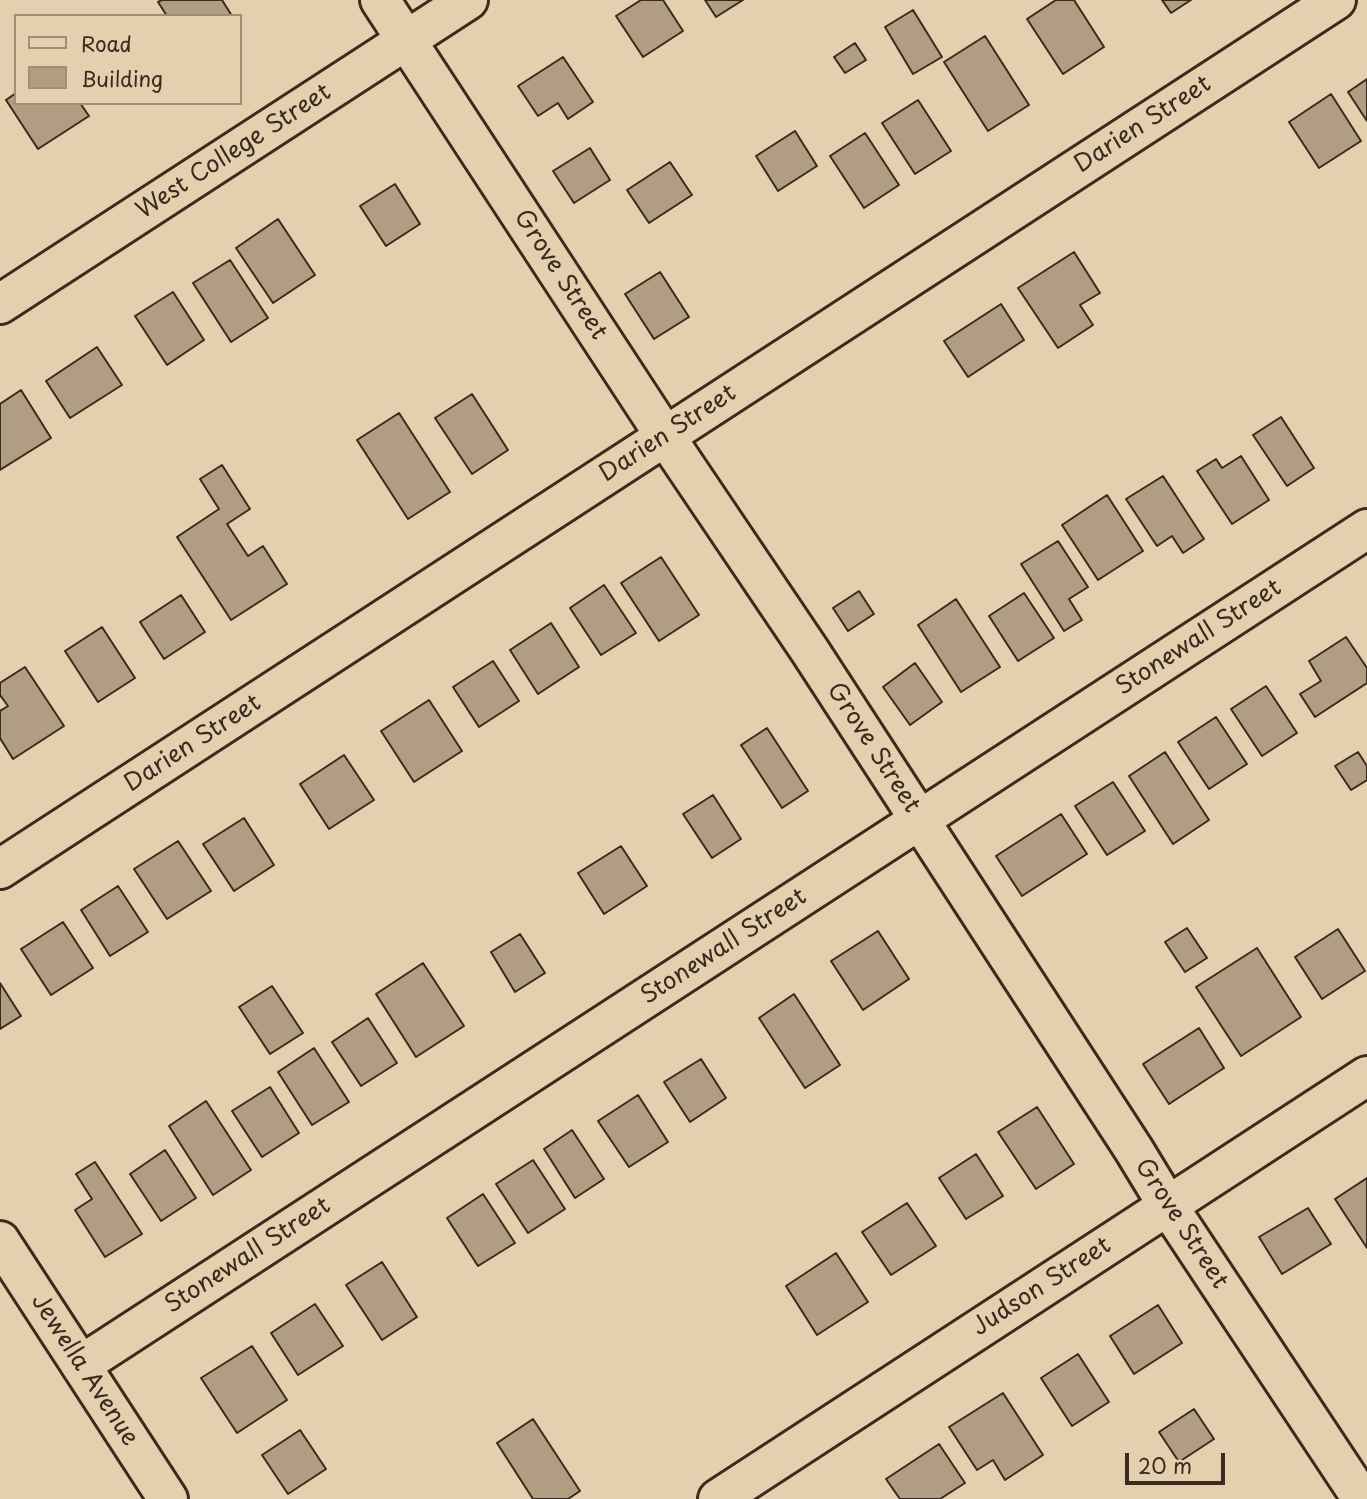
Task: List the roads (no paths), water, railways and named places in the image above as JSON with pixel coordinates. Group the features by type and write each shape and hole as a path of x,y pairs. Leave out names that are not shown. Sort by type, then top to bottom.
{"street":[{"name":"Grove Street","path":"380,0 665,436 810,651 1135,1150 1168,1206 1362,1499"},
{"name":"West College Street","path":"0,304 468,0"},
{"name":"Darien Street","path":"0,869 1336,0"},
{"name":"Stonewall Street","path":"81,1365 1367,529"},
{"name":"Judson Street","path":"718,1499 1367,1076"},
{"name":"Jewella Avenue","path":"0,1241 168,1499"}]}
